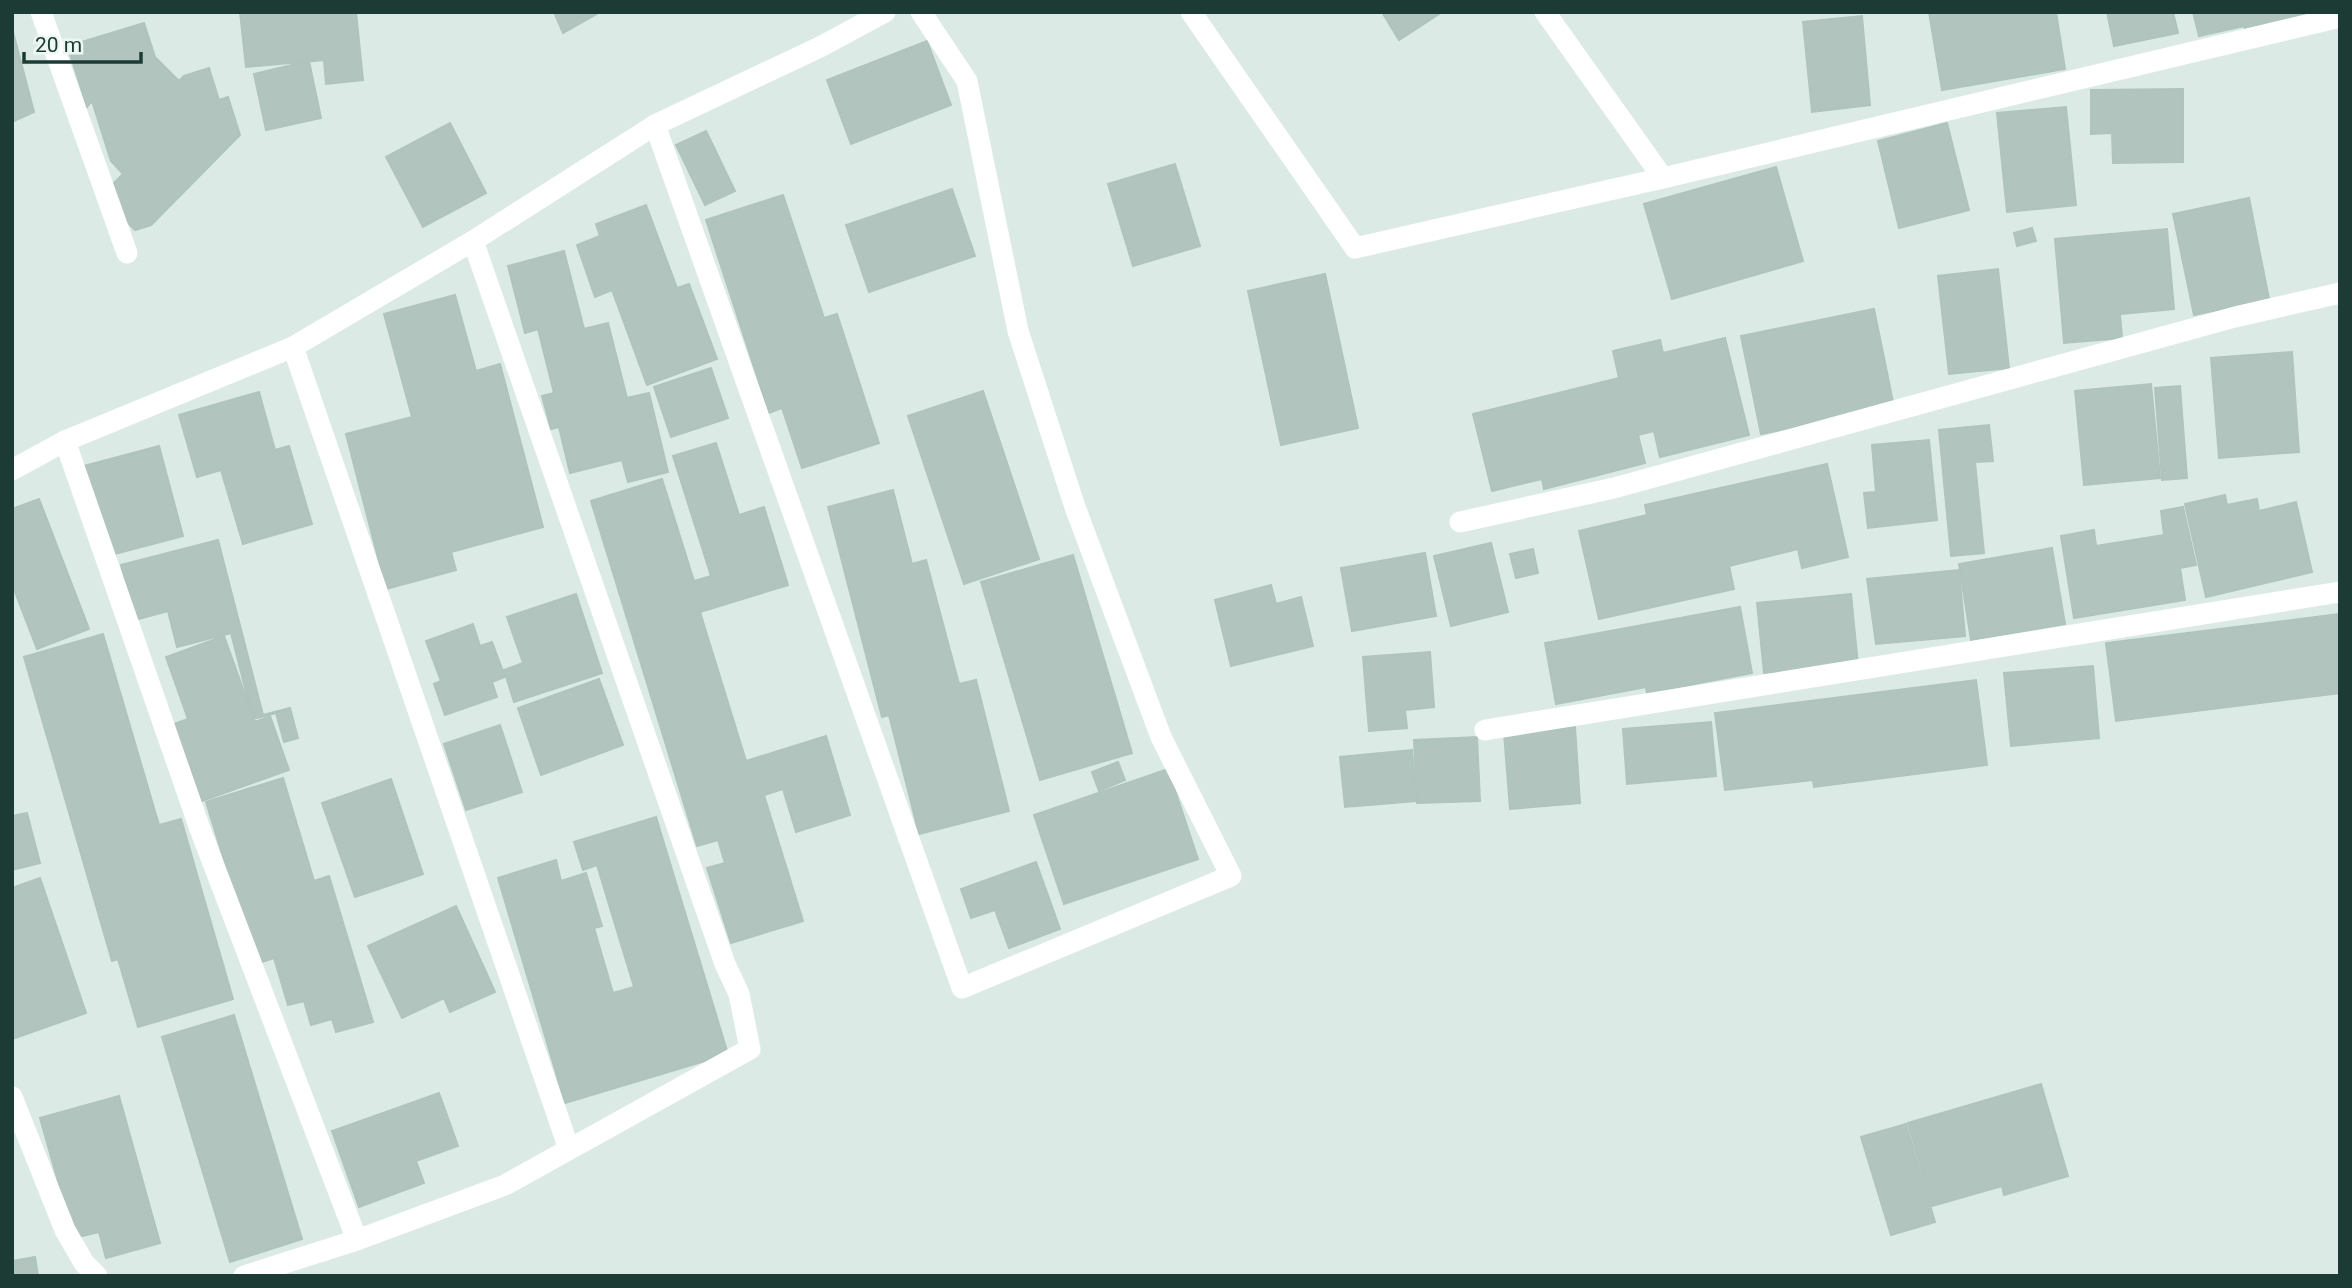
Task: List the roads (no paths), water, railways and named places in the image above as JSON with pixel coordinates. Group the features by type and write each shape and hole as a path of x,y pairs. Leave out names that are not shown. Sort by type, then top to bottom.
{"street":[{"path":"41,12 127,253"},
{"path":"12,470 65,441 293,347 473,241 655,125 820,47 885,12"},
{"path":"655,125 962,988 1231,876 1161,737 1075,508 1018,331 967,81 921,12"},
{"path":"1191,12 1355,248 1663,178 2340,17"},
{"path":"1545,12 1663,178"},
{"path":"244,1276 357,1240 505,1185 750,1049 739,994 720,951 473,241"},
{"path":"1460,522 1614,488 2235,317 2340,293"},
{"path":"293,347 569,1149"},
{"path":"65,441 200,829 357,1240"},
{"path":"1485,730 2340,592"},
{"path":"12,1097 65,1230 84,1263 97,1276"}]}
